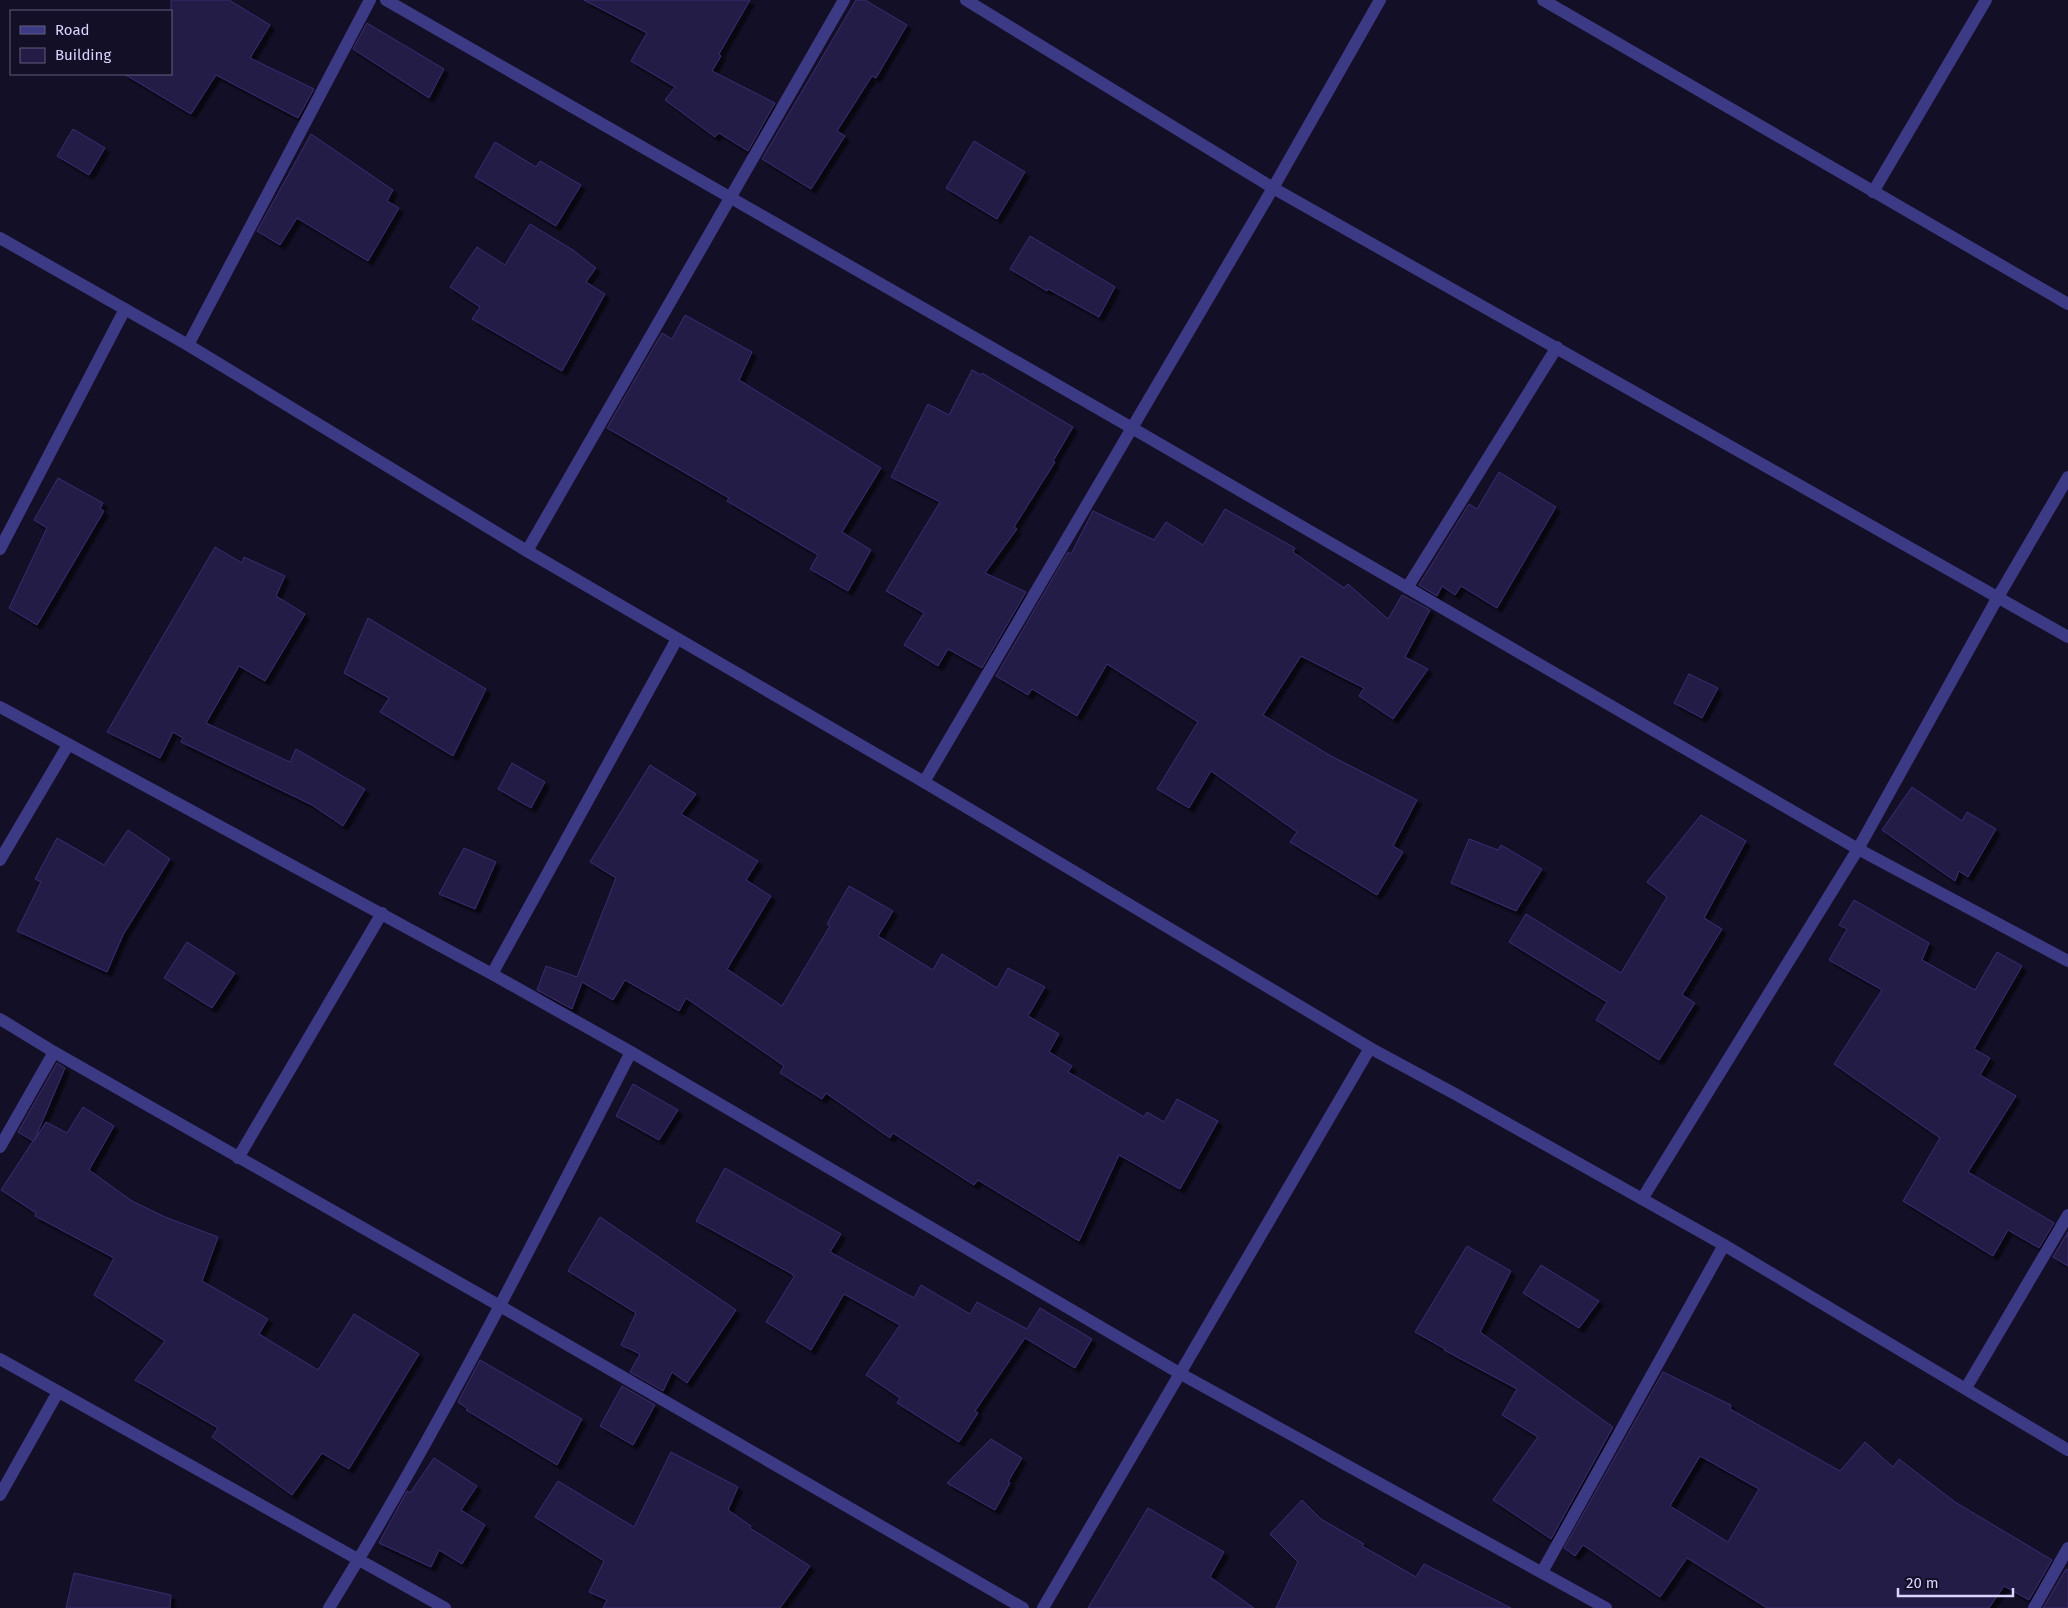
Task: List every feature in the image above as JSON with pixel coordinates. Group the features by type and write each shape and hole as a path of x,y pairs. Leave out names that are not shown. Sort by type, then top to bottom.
{"street":[{"path":"188,344 370,0"},
{"path":"386,0 1132,428 1858,849 2068,960"},
{"path":"527,552 844,0"},
{"path":"966,0 1274,188 1557,346 2068,637"},
{"path":"924,782 1274,188 1380,0"},
{"path":"1543,0 2068,304"},
{"path":"1873,192 1986,0"},
{"path":"0,238 188,344 527,552 924,782 1370,1048 1724,1245 2068,1450"},
{"path":"0,549 125,309"},
{"path":"1407,588 1557,346"},
{"path":"1642,1199 1858,849 1998,596 2068,477"},
{"path":"492,974 676,639"},
{"path":"0,707 492,974 631,1052 1181,1374 1606,1608"},
{"path":"0,860 68,745"},
{"path":"238,1158 382,913"},
{"path":"0,1019 238,1158 500,1306 1023,1608"},
{"path":"1044,1608 1370,1048"},
{"path":"0,1147 54,1052"},
{"path":"329,1608 359,1559 500,1306 631,1052"},
{"path":"1966,1388 2068,1215"},
{"path":"1542,1572 1724,1245"},
{"path":"0,1359 445,1608"},
{"path":"0,1495 58,1392"},
{"path":"2034,1608 2068,1548"}],"building":[{"path":"171,0 229,0 270,25 250,58 314,89 298,118 216,75 191,114 126,75 172,75"},
{"path":"584,0 750,0 719,54 721,56 712,71 775,103 748,151 719,133 715,137 665,100 675,87 631,61 647,33"},
{"path":"856,0 865,0 907,25 876,78 872,76 837,131 845,136 811,189 762,159"},
{"path":"367,23 444,69 429,98 353,49"},
{"path":"73,129 105,148 89,175 57,156"},
{"path":"311,134 393,190 387,201 399,208 368,261 297,218 280,245 257,231"},
{"path":"974,141 1025,172 997,219 946,188"},
{"path":"495,142 536,167 540,161 581,185 556,226 475,177"},
{"path":"530,224 573,250 596,268 586,282 605,294 562,371 472,319 480,307 450,287 477,247 505,265"},
{"path":"1030,236 1115,287 1099,317 1048,289 1047,291 1010,269"},
{"path":"685,315 752,352 739,380 881,468 842,532 871,550 848,591 810,569 818,555 727,501 729,498 607,428 662,333 672,339"},
{"path":"972,370 981,375 982,373 1073,427 1053,461 1055,462 1014,527 1017,529 985,573 1026,592 982,668 948,649 938,666 904,645 924,613 886,591 940,502 891,477 928,404 949,415"},
{"path":"1499,472 1556,507 1497,608 1461,586 1455,595 1442,586 1437,596 1419,585 1469,504 1477,509"},
{"path":"58,478 103,503 100,509 104,511 37,625 9,608 47,528 34,520"},
{"path":"1225,509 1295,548 1293,552 1344,588 1348,584 1388,619 1402,595 1430,610 1405,657 1428,669 1393,719 1359,696 1364,688 1301,656 1263,715 1331,756 1417,800 1393,846 1403,852 1377,895 1290,842 1297,832 1211,771 1189,808 1157,789 1198,722 1107,664 1077,716 1032,689 1028,695 996,676 1068,552 1071,554 1093,511 1154,540 1166,522 1203,545"},
{"path":"215,547 242,563 244,557 285,576 276,596 305,614 265,681 239,666 206,723 290,762 296,749 365,789 343,826 312,805 181,742 183,738 173,732 160,758 107,732"},
{"path":"368,618 486,689 453,756 380,712 389,698 344,673"},
{"path":"1689,674 1718,688 1702,718 1674,703"},
{"path":"512,763 545,782 531,808 498,789"},
{"path":"650,765 696,794 681,814 758,861 746,880 771,896 727,969 782,1006 830,926 827,924 849,886 893,911 878,936 933,970 942,954 997,988 1008,968 1045,987 1028,1016 1059,1034 1049,1052 1072,1066 1068,1072 1144,1117 1147,1112 1164,1122 1177,1099 1218,1121 1180,1189 1119,1155 1079,1241 978,1180 974,1185 893,1133 890,1138 826,1093 822,1099 780,1073 784,1066 686,998 679,1011 625,980 613,1000 582,982 572,1009 537,990 546,966 577,977 616,878 590,862"},
{"path":"1912,787 1962,821 1967,812 1996,829 1968,877 1959,871 1955,881 1882,830"},
{"path":"1701,815 1746,841 1704,918 1722,929 1682,995 1695,1003 1659,1060 1596,1020 1607,1002 1509,942 1526,914 1621,973 1667,897 1647,882"},
{"path":"128,830 170,859 123,935 107,972 17,931 41,882 35,879 57,838 104,865"},
{"path":"1469,839 1498,850 1501,845 1542,869 1516,911 1451,883"},
{"path":"464,848 496,862 475,909 439,894"},
{"path":"1854,900 1929,943 1922,960 1975,990 1997,952 2022,966 1974,1049 1990,1058 1980,1075 2016,1096 1968,1172 2054,1223 2039,1248 2008,1230 1993,1256 1903,1201 1940,1138 1834,1064 1882,990 1829,960 1847,929 1839,925"},
{"path":"187,942 235,973 212,1008 164,978"},
{"path":"57,1063 65,1068 34,1141 46,1122 67,1133 83,1107 114,1126 89,1170 132,1201 165,1217 218,1237 202,1281 268,1319 259,1334 318,1370 354,1314 419,1354 349,1469 322,1453 292,1495 212,1437 218,1428 135,1380 165,1341 94,1295 114,1258 35,1216 36,1213 1,1190 33,1141 18,1132"},
{"path":"633,1084 678,1110 659,1140 616,1116"},
{"path":"725,1168 841,1234 830,1252 914,1298 921,1285 970,1314 977,1302 1027,1329 1040,1308 1092,1339 1075,1368 1025,1338 975,1411 978,1413 959,1442 897,1403 900,1398 866,1375 900,1325 844,1294 811,1350 766,1322 794,1277 792,1274 696,1221"},
{"path":"600,1217 736,1310 687,1383 672,1372 663,1391 630,1372 640,1354 621,1345 636,1313 568,1271"},
{"path":"2068,1232 2068,1266 2053,1257"},
{"path":"1467,1246 1511,1271 1480,1332 1613,1427 1551,1539 1493,1500 1538,1437 1502,1415 1517,1389 1444,1350 1415,1332"},
{"path":"1541,1265 1599,1301 1579,1328 1523,1293"},
{"path":"480,1360 582,1419 557,1465 466,1410 468,1409 458,1402"},
{"path":"1663,1372 1731,1405 1730,1409 1840,1471 1865,1442 1893,1467 1899,1459 1955,1502 2052,1560 2029,1600 2004,1586 1989,1608 1767,1608 1687,1558 1660,1597 1583,1545 1575,1556 1564,1548","holes":["1700,1456 1759,1489 1728,1542 1670,1506"]},
{"path":"622,1386 655,1405 633,1445 600,1426"},
{"path":"991,1439 1022,1458 995,1510 947,1483"},
{"path":"671,1452 738,1487 728,1510 751,1526 750,1528 810,1566 780,1608 603,1608 607,1600 589,1592 604,1561 535,1517 558,1481 634,1527"},
{"path":"434,1458 477,1486 461,1510 485,1525 462,1564 439,1550 431,1567 379,1543 407,1491 410,1493"},
{"path":"1302,1500 1321,1519 1364,1544 1362,1546 1416,1577 1424,1564 1511,1608 1276,1608 1298,1562 1270,1534"},
{"path":"1148,1508 1224,1552 1210,1577 1254,1608 1088,1608"},
{"path":"2066,1569 2068,1570 2068,1608 2043,1608"},
{"path":"74,1573 171,1595 170,1608 66,1608"}]}
